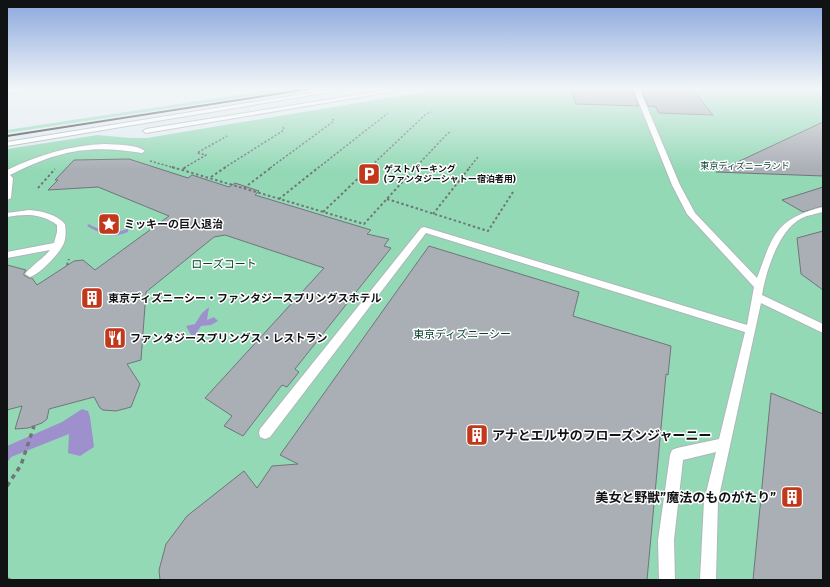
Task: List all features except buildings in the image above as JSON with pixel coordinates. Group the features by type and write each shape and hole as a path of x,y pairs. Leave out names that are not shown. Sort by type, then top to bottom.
{"lane":[{"path":"7,144 183,115"},
{"path":"146,131 242,115"},
{"path":"647,115 674,179 691,214 758,291 823,329"},
{"path":"7,198 9,178 7,175 34,159 66,150 112,147 142,151"},
{"path":"708,580 711,501 751,330 758,291 774,244 783,229 798,216 823,209"},
{"path":"7,215 18,213 45,213 61,224 62,232 59,245 42,265 30,274"},
{"path":"265,433 424,230 751,330"},
{"path":"7,255 59,245"},
{"path":"667,580 666,540 677,455 724,444"}],"path":[{"path":"278,199 385,115"},
{"path":"323,212 425,115"},
{"path":"243,188 334,121 332,118"},
{"path":"210,178 284,130 283,126"},
{"path":"144,159 364,224 448,133 452,132"},
{"path":"182,169 206,155 197,153 227,136"},
{"path":"433,214 478,157"},
{"path":"38,188 56,167"},
{"path":"388,199 488,231 513,192"},
{"path":"7,486 16,476 27,455 34,426"}],"green space":[{"path":"103,115 123,115 7,133 7,130"},
{"name":"東京ディズニーシー","path":"283,115 823,115 823,580 7,580 7,149 98,135 147,138"}],"shaded area":[{"path":"89,224 108,231 120,231 128,228 128,232 117,235 107,235 87,226"},
{"path":"209,307 207,320 214,317 218,321 211,325 201,326 195,335 191,335 186,326 195,324 202,313"},
{"path":"82,409 88,411 90,417 94,447 80,456 68,453 69,434 11,457 7,463 7,446 62,422"}],"railway":[{"path":"7,136 139,115"}],"place":[{"name":"ゲストパーキング (ファンタジーシャトー宿泊者用)","path":"369,174"},
{"name":"ミッキーの巨人退治","path":"109,224"},
{"name":"東京ディズニーシー・ファンタジースプリングスホテル","path":"92,298"},
{"name":"ファンタジースプリングス・レストラン","path":"115,338"},
{"name":"アナとエルサのフローズンジャーニー","path":"477,435"},
{"name":"美女と野獣”魔法のものがたり”","path":"792,497"}],"park label":[{"name":"東京ディズニーランド","path":"745,166"},
{"name":"ローズコート","path":"224,264"}]}
